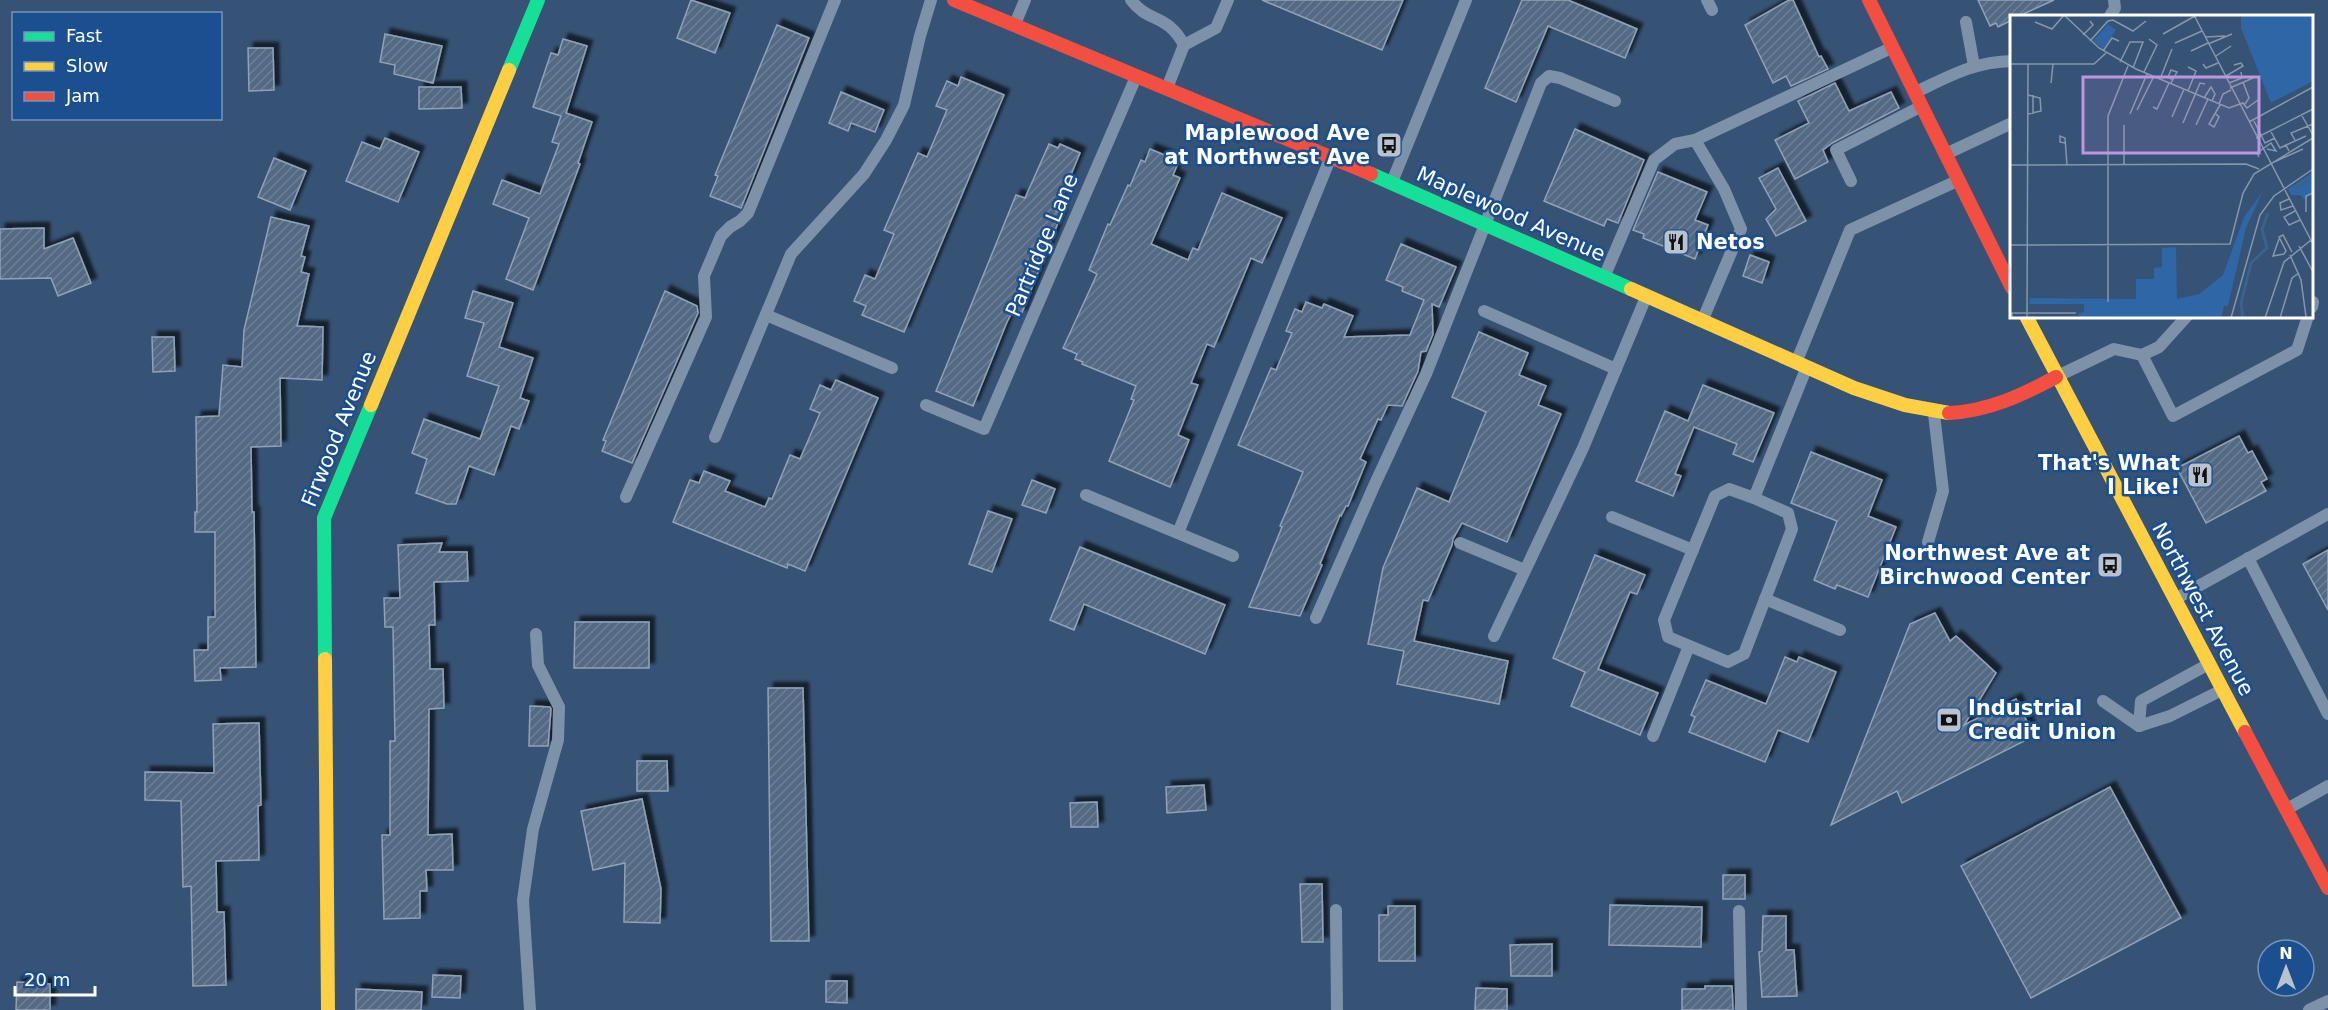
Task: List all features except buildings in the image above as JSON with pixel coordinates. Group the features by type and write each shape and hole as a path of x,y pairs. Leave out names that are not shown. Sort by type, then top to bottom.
{"street":[{"name":"Firwood Avenue","path":"328,1010 324,518 538,0"},
{"name":"Maplewood Avenue","path":"954,0 1486,224 1801,366 1876,394 1933,411 1957,412 1993,406 2022,395 2056,377"},
{"path":"1869,0 2010,284"},
{"name":"Northwest Avenue","path":"2027,318 2056,377 2328,888"}],"lane":[{"path":"626,497 706,317 704,276 721,236 748,213 835,0"},
{"path":"715,437 791,254 864,174 886,140 904,105 920,36 932,0"},
{"path":"1015,26 1025,0"},
{"path":"1131,0 1138,10 1165,21 1176,30 1184,45"},
{"path":"1167,89 1184,45 1216,28 1228,0"},
{"path":"1391,184 1466,0"},
{"path":"2110,15 2115,8 2114,0"},
{"path":"1966,22 1974,66"},
{"path":"1604,277 1654,160 1675,144 1695,140 1892,48"},
{"path":"1915,93 1974,66 1991,62 2010,62"},
{"name":"Partridge Lane","path":"926,405 984,429 1136,76"},
{"path":"1316,618 1426,374 1541,83 1549,76 1560,78 1615,101"},
{"path":"1851,181 1836,150 1921,106"},
{"path":"1945,155 2010,124"},
{"path":"1695,140 1724,189 1741,229 1702,320"},
{"path":"1178,533 1331,158"},
{"path":"1754,498 1850,230 1958,181"},
{"path":"1494,636 1583,448 1646,296"},
{"path":"1484,311 1616,369"},
{"path":"766,315 892,368"},
{"path":"2056,377 2114,349 2142,355 2159,347 2185,318"},
{"path":"2142,355 2173,416 2297,350 2307,318"},
{"path":"1928,542 1943,491 1933,411"},
{"path":"1729,489 1754,498 1788,513 1792,529 1743,654 1728,662 1668,637 1664,620 1715,496 1729,489"},
{"path":"1086,495 1233,556"},
{"path":"2175,600 2328,514"},
{"path":"1612,517 1693,550"},
{"path":"1460,543 1525,570"},
{"path":"2248,558 2328,714"},
{"path":"1765,599 1840,630"},
{"path":"530,1010 523,900 533,829 558,740 559,707 538,665 536,634"},
{"path":"1653,735 1689,646"},
{"path":"2139,726 2141,701 2209,664"},
{"path":"2139,726 2170,716 2222,690"},
{"path":"2103,701 2139,726"},
{"path":"2286,810 2328,786"},
{"path":"1336,910 1337,1010"},
{"path":"1739,911 1741,1010"},
{"path":"2309,1010 2328,1001"}],"traffic: fast":[{"path":"509,70 538,0"},
{"path":"1371,174 1631,289"},
{"path":"325,659 324,518 371,405"}],"traffic: slow":[{"path":"371,405 509,70"},
{"path":"1631,289 1854,388 1905,405 1949,413"},
{"path":"2027,318 2245,732"},
{"path":"325,659 328,1010"}],"traffic: jam":[{"path":"954,0 1371,174"},
{"path":"1869,0 2010,284"},
{"path":"1949,413 1978,409 2018,396 2056,377"},
{"path":"2245,732 2328,888"}],"place":[{"name":"Maplewood Ave at Northwest Ave","path":"1389,145"},
{"name":"Netos","path":"1676,242"},
{"name":"That's What I Like!","path":"2200,475"},
{"name":"Northwest Ave at Birchwood Center","path":"2110,565"},
{"name":"Industrial Credit Union","path":"1949,720"}]}
